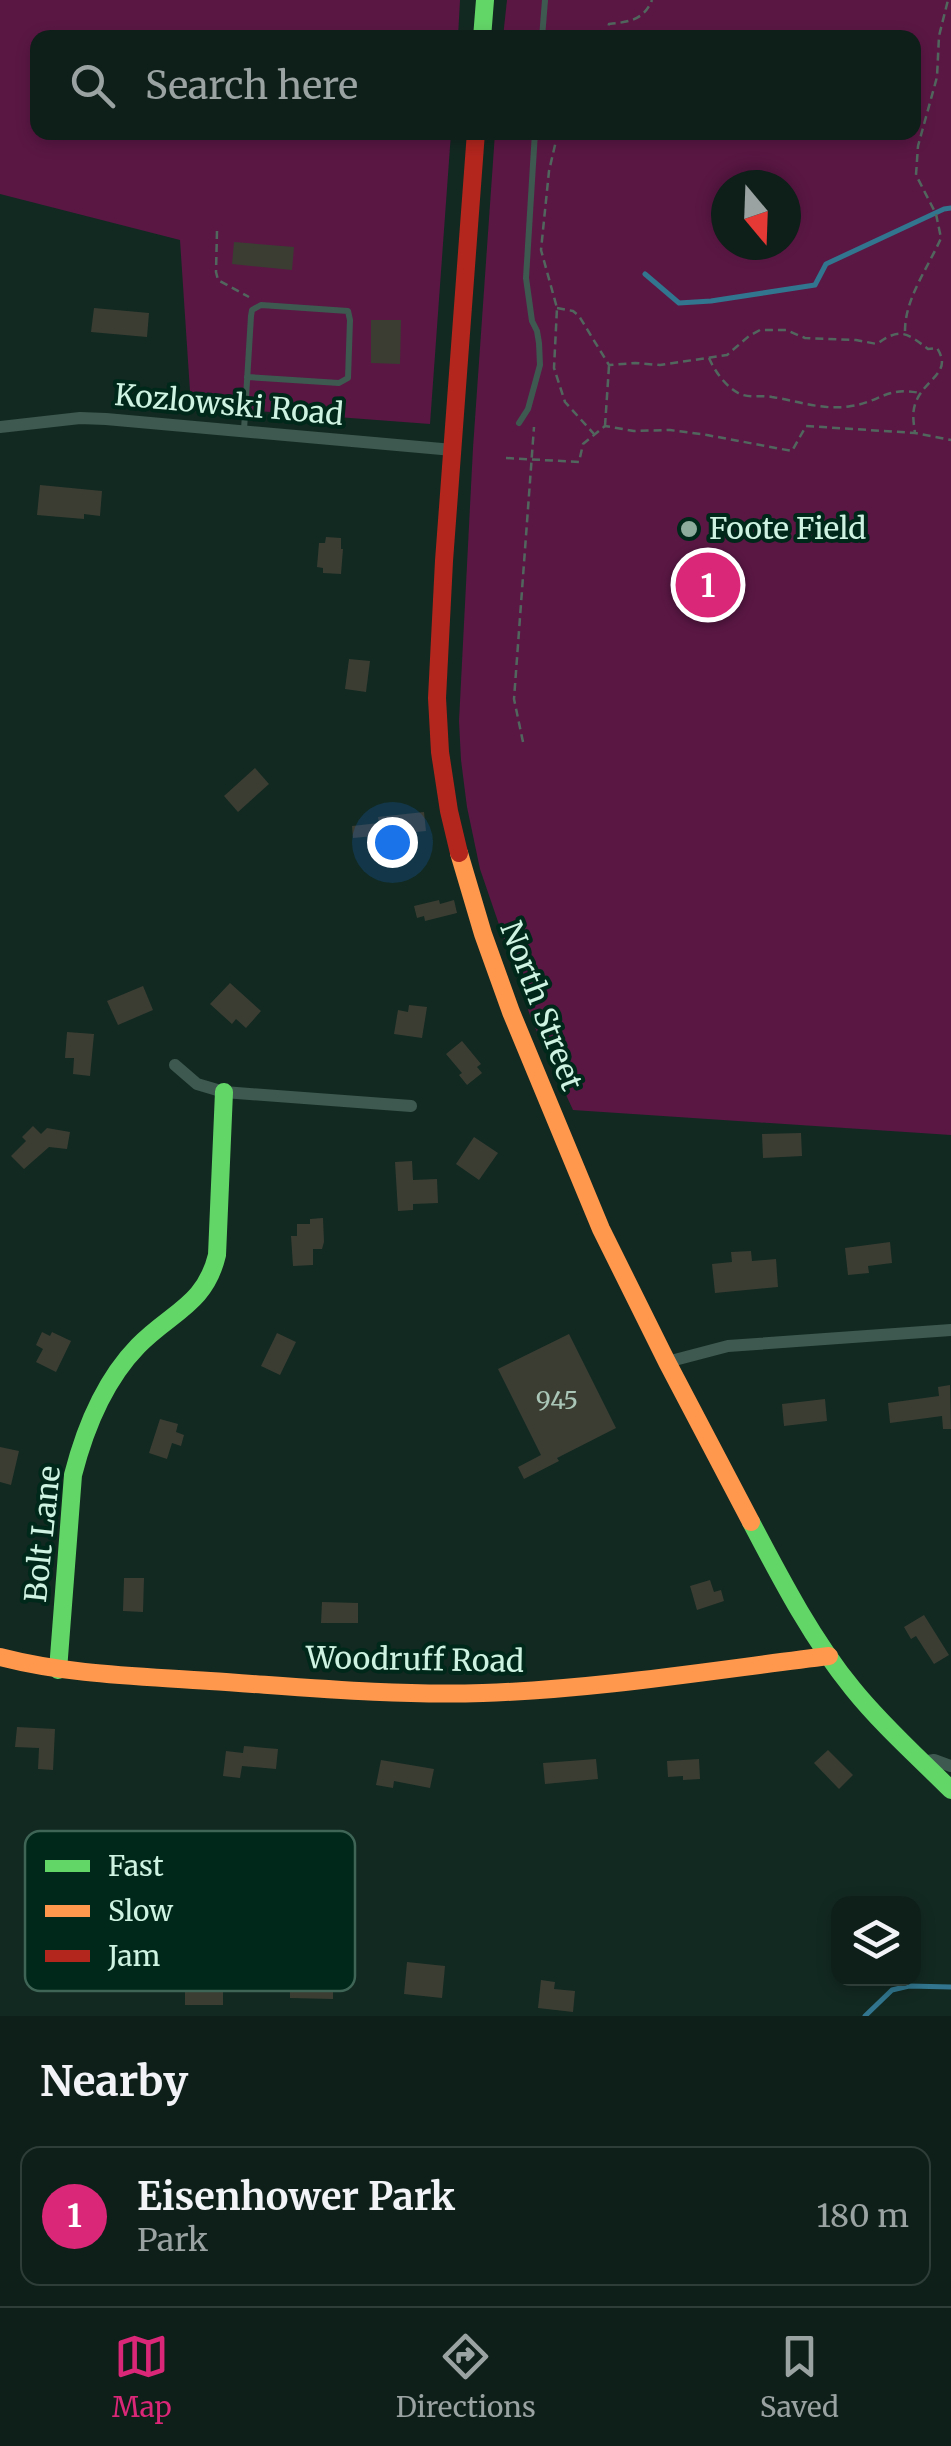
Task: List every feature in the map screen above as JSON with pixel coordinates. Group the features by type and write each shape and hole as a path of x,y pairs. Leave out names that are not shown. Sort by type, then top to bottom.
{"main road":[{"path":"483,30 485,0"},
{"name":"North Street","path":"475,140 436,698 449,811 482,934 601,1230 666,1362 784,1583 853,1689 951,1790"},
{"name":"Bolt Lane","path":"58,1670 78,1453 112,1377 137,1347 210,1279 217,1255 224,1092"},
{"name":"Woodruff Road","path":"0,1657 58,1670 367,1691 484,1692 591,1685 829,1656"}],"street":[{"name":"Kozlowski Road","path":"0,427 80,418 454,450"},
{"path":"174,1066 197,1084 224,1092 412,1106"},
{"path":"666,1362 728,1346 951,1330"},
{"path":"922,1762 934,1760 951,1766"}],"lane":[{"path":"543,30 545,0"},
{"path":"518,423 528,410 540,366 526,278 535,140"},
{"path":"244,430 251,316 256,306 348,311 348,378 339,384 248,377"}],"path":[{"path":"607,30 608,24 644,16 652,0"},
{"path":"921,135 937,77 939,36 948,0"},
{"path":"556,140 548,171 541,250 557,308 554,368 565,402 594,434"},
{"path":"906,334 908,310 917,286 942,238 936,214 916,175 920,140"},
{"path":"217,231 218,280 248,295 256,306"},
{"path":"557,308 573,310 579,316 609,364 605,426"},
{"path":"609,364 660,365 728,356 760,330 786,330 805,338 877,344 891,334 906,334 928,349 937,348 950,362"},
{"path":"709,357 722,378 738,393 752,397 852,406 900,389 920,393"},
{"path":"915,433 911,416 920,393 945,374"},
{"path":"524,742 514,699 534,426"},
{"path":"506,458 579,462 583,444 605,426 634,432 670,430 708,435 792,452 806,426 915,433 951,440"}],"shaded area":[{"path":"0,0 460,0 458,30 30,30 30,140 450,140 430,424 191,406 180,240 0,194"},
{"path":"507,0 951,0 951,1135 573,1110 532,1021 480,869 467,807 459,721 495,140 921,140 921,30 504,30"}],"building":[{"path":"234,242 294,247 292,270 232,264"},
{"path":"94,308 149,313 147,337 91,332"},
{"path":"371,320 401,320 400,364 371,363"},
{"path":"40,485 102,491 100,516 84,514 84,519 37,515"},
{"path":"326,537 341,538 341,574 323,573 323,568 317,567 319,543 325,543"},
{"path":"349,659 370,661 366,692 345,689"},
{"path":"255,768 269,784 238,812 224,796"},
{"path":"424,812 426,831 353,838 352,826 379,823 378,817"},
{"path":"439,900 440,904 454,900 457,913 425,921 424,916 417,918 414,906"},
{"path":"230,983 261,1011 246,1028 236,1019 232,1024 210,1004"},
{"path":"143,986 153,1010 118,1025 107,1001"},
{"path":"409,1005 427,1007 422,1038 394,1034 398,1010 408,1012"},
{"path":"67,1032 94,1034 90,1076 73,1074 74,1058 65,1058"},
{"path":"462,1041 481,1064 477,1067 482,1073 467,1085 446,1054"},
{"path":"33,1126 41,1134 47,1128 70,1132 67,1149 49,1147 24,1169 11,1156 26,1141 22,1137"},
{"path":"801,1133 802,1156 763,1158 762,1134"},
{"path":"474,1137 498,1153 479,1180 456,1164"},
{"path":"412,1161 413,1180 437,1179 438,1203 413,1204 413,1210 398,1211 395,1162"},
{"path":"323,1218 324,1242 322,1249 313,1249 313,1265 293,1266 291,1236 297,1236 297,1224"},
{"path":"890,1242 892,1263 868,1266 869,1273 848,1275 845,1248"},
{"path":"751,1251 752,1261 776,1259 778,1287 715,1293 712,1264 732,1262 731,1252"},
{"path":"42,1332 71,1341 56,1372 36,1362 43,1349 36,1345"},
{"path":"277,1333 296,1342 280,1375 261,1366"},
{"path":"569,1334 616,1428 524,1479 518,1467 541,1455 498,1369"},
{"path":"950,1385 951,1429 943,1429 942,1416 890,1423 888,1403 939,1396 938,1387"},
{"path":"825,1399 827,1421 784,1426 782,1404"},
{"path":"160,1419 178,1424 176,1432 184,1435 181,1446 172,1443 167,1459 149,1453"},
{"path":"0,1447 19,1451 11,1485 0,1482"},
{"path":"124,1578 144,1578 143,1612 123,1611"},
{"path":"710,1580 714,1592 721,1590 724,1601 697,1610 690,1586"},
{"path":"322,1602 358,1603 358,1623 321,1623"},
{"path":"924,1615 949,1655 934,1664 916,1636 911,1639 904,1627"},
{"path":"17,1727 55,1729 53,1770 38,1769 39,1748 15,1747"},
{"path":"244,1746 278,1749 276,1769 242,1766 240,1778 223,1776 226,1751 243,1753"},
{"path":"828,1750 853,1775 839,1789 814,1763"},
{"path":"596,1759 598,1779 545,1784 543,1763"},
{"path":"699,1759 700,1779 668,1777 667,1761"},
{"path":"381,1760 434,1769 430,1788 394,1781 393,1788 376,1785"},
{"path":"407,1962 445,1966 442,1998 404,1994"},
{"path":"541,1980 555,1982 554,1989 575,1991 573,2012 538,2008"},
{"path":"185,1991 223,1991 223,2005 185,2005"},
{"path":"290,1991 333,1991 333,1999 290,1998"}],"waterway":[{"path":"645,274 679,303 815,285 826,264 951,208"},
{"path":"865,2016 892,1990 909,1986 951,1987"}],"traffic: fast":[{"path":"483,30 485,0"},
{"path":"58,1670 73,1475 78,1457 97,1406 115,1374 150,1334 195,1297 212,1272 217,1255 224,1092"},
{"path":"751,1522 798,1608 838,1670 876,1715 951,1790"}],"traffic: slow":[{"path":"459,853 511,1012 601,1229 751,1522"},
{"path":"0,1657 104,1674 449,1694 613,1683 829,1656"}],"traffic: jam":[{"path":"459,853 440,752 437,698 475,140"}],"place":[{"name":"Foote Field","path":"689,529"},
{"name":"Eisenhower Park","path":"708,585"}]}
